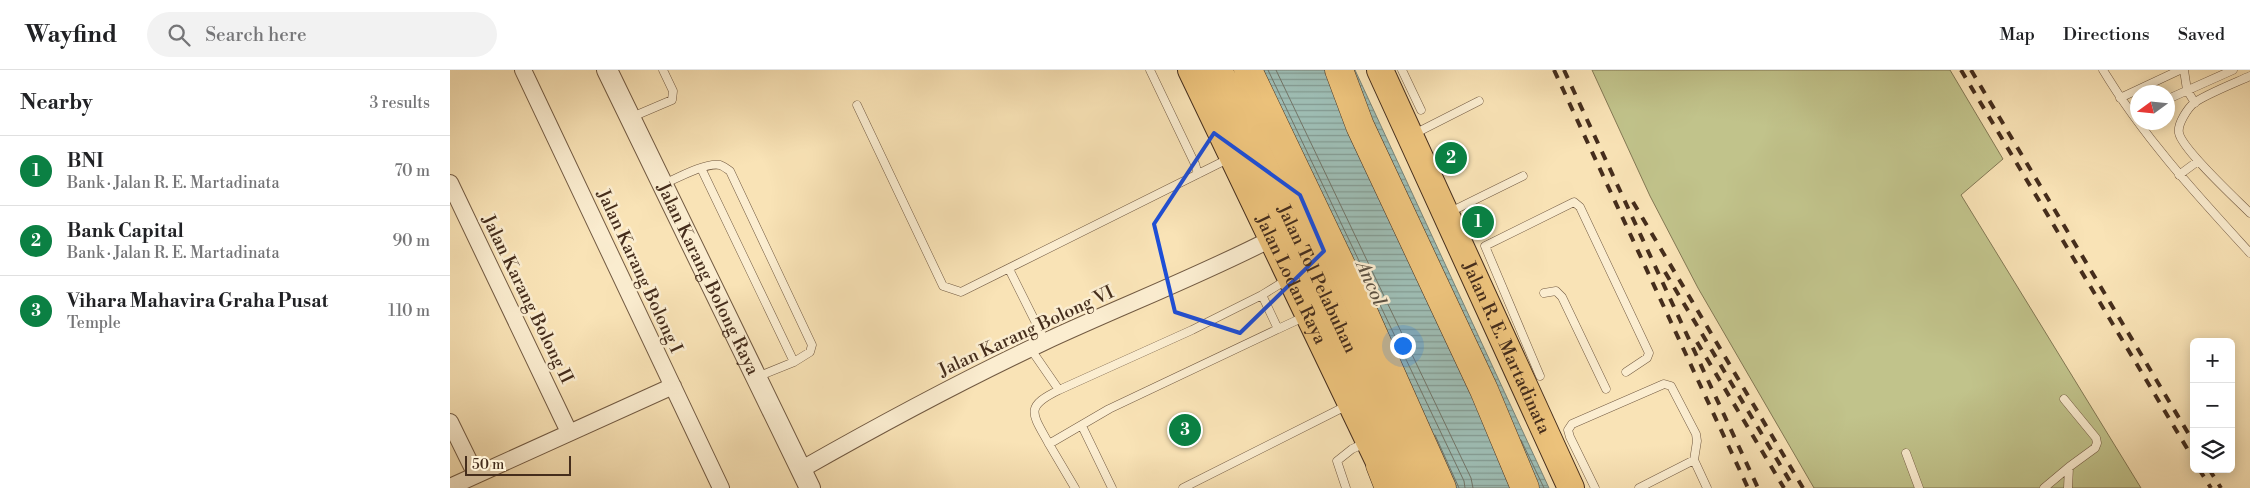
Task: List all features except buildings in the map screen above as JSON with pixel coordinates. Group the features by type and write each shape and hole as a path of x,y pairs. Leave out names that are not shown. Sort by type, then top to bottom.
{"highway":[{"name":"Jalan Lodan Raya","path":"1191,70 1271,239 1352,402 1383,471"},
{"name":"Jalan Tol Pelabuhan","path":"1218,70 1417,488"},
{"name":"Jalan Tol Pelabuhan","path":"1248,70 1364,311 1442,488"},
{"path":"1339,70 1360,126 1484,390 1525,488"},
{"name":"Jalan R. E. Martadinata","path":"1391,72 1410,137 1446,214 1515,343 1572,488"}],"street":[{"name":"Jalan Karang Bolong I","path":"523,70 722,488"},
{"name":"Jalan Karang Bolong Raya","path":"607,70 810,488"},
{"name":"Jalan Karang Bolong II","path":"450,183 569,432"},
{"name":"Jalan Karang Bolong VI","path":"802,469 906,410 1038,345 1234,258 1271,239"},
{"path":"450,487 672,386"},
{"path":"450,422 476,475"}],"lane":[{"path":"630,118 672,100 673,91 663,70"},
{"path":"1150,70 1198,174"},
{"path":"2103,70 2120,98 2130,109"},
{"path":"2120,98 2180,70"},
{"path":"2184,70 2187,90 2194,102"},
{"path":"2175,96 2232,70"},
{"path":"1391,72 1421,110"},
{"path":"2250,76 2194,102 2178,130 2181,140 2198,161 2250,213"},
{"path":"1410,137 1479,101"},
{"path":"856,105 943,286 961,292 1232,157"},
{"path":"2146,130 2179,174 2250,253"},
{"path":"2179,174 2198,161"},
{"path":"662,185 701,168 721,165 730,171 812,345 810,352 794,362 756,377"},
{"path":"701,168 794,362"},
{"path":"1446,214 1523,176"},
{"path":"1540,376 1515,343 1514,308 1485,246 1574,202 1580,207 1650,353 1647,358 1626,372"},
{"path":"1010,269 1038,345 1060,390"},
{"path":"1075,488 1035,418 1035,408 1040,400 1262,296 1291,278"},
{"path":"1544,293 1556,291 1562,297 1606,389"},
{"path":"1262,296 1278,329"},
{"path":"1049,444 1134,397 1309,315"},
{"path":"1596,488 1568,430 1572,424 1664,384 1671,386 1696,434 1697,441 1694,460 1707,488"},
{"path":"2044,488 2096,448 2096,438 2064,399"},
{"path":"1183,488 1352,402"},
{"path":"1082,426 1112,488"},
{"path":"1346,488 1337,461 1352,449 1383,471"},
{"path":"1906,454 1919,488"},
{"path":"1639,488 1694,460"},
{"path":"2068,488 2069,467"}],"highlighted area":[{"path":"1214,133 1300,195 1324,251 1240,333 1175,312 1154,224"}],"green space":[{"path":"1592,70 1950,70 2003,159 1961,195 2141,488 1814,488 1698,288 1650,196"}],"water":[{"name":"Ancol","path":"1256,70 1355,70 1549,488 1455,488"}],"railway":[{"path":"1554,70 1748,488"},
{"path":"1564,70 1758,488"},
{"path":"1961,70 2190,453"},
{"path":"1971,70 2190,436"},
{"path":"1633,202 1803,488"},
{"path":"1665,272 1794,488"},
{"path":"1697,342 1784,488"},
{"path":"2202,473 2211,488"},
{"path":"2212,473 2221,488"}],"place":[{"name":"Bank Capital","path":"1451,158"},
{"name":"BNI","path":"1478,222"},
{"name":"Vihara Mahavira Graha Pusat","path":"1185,430"}]}
